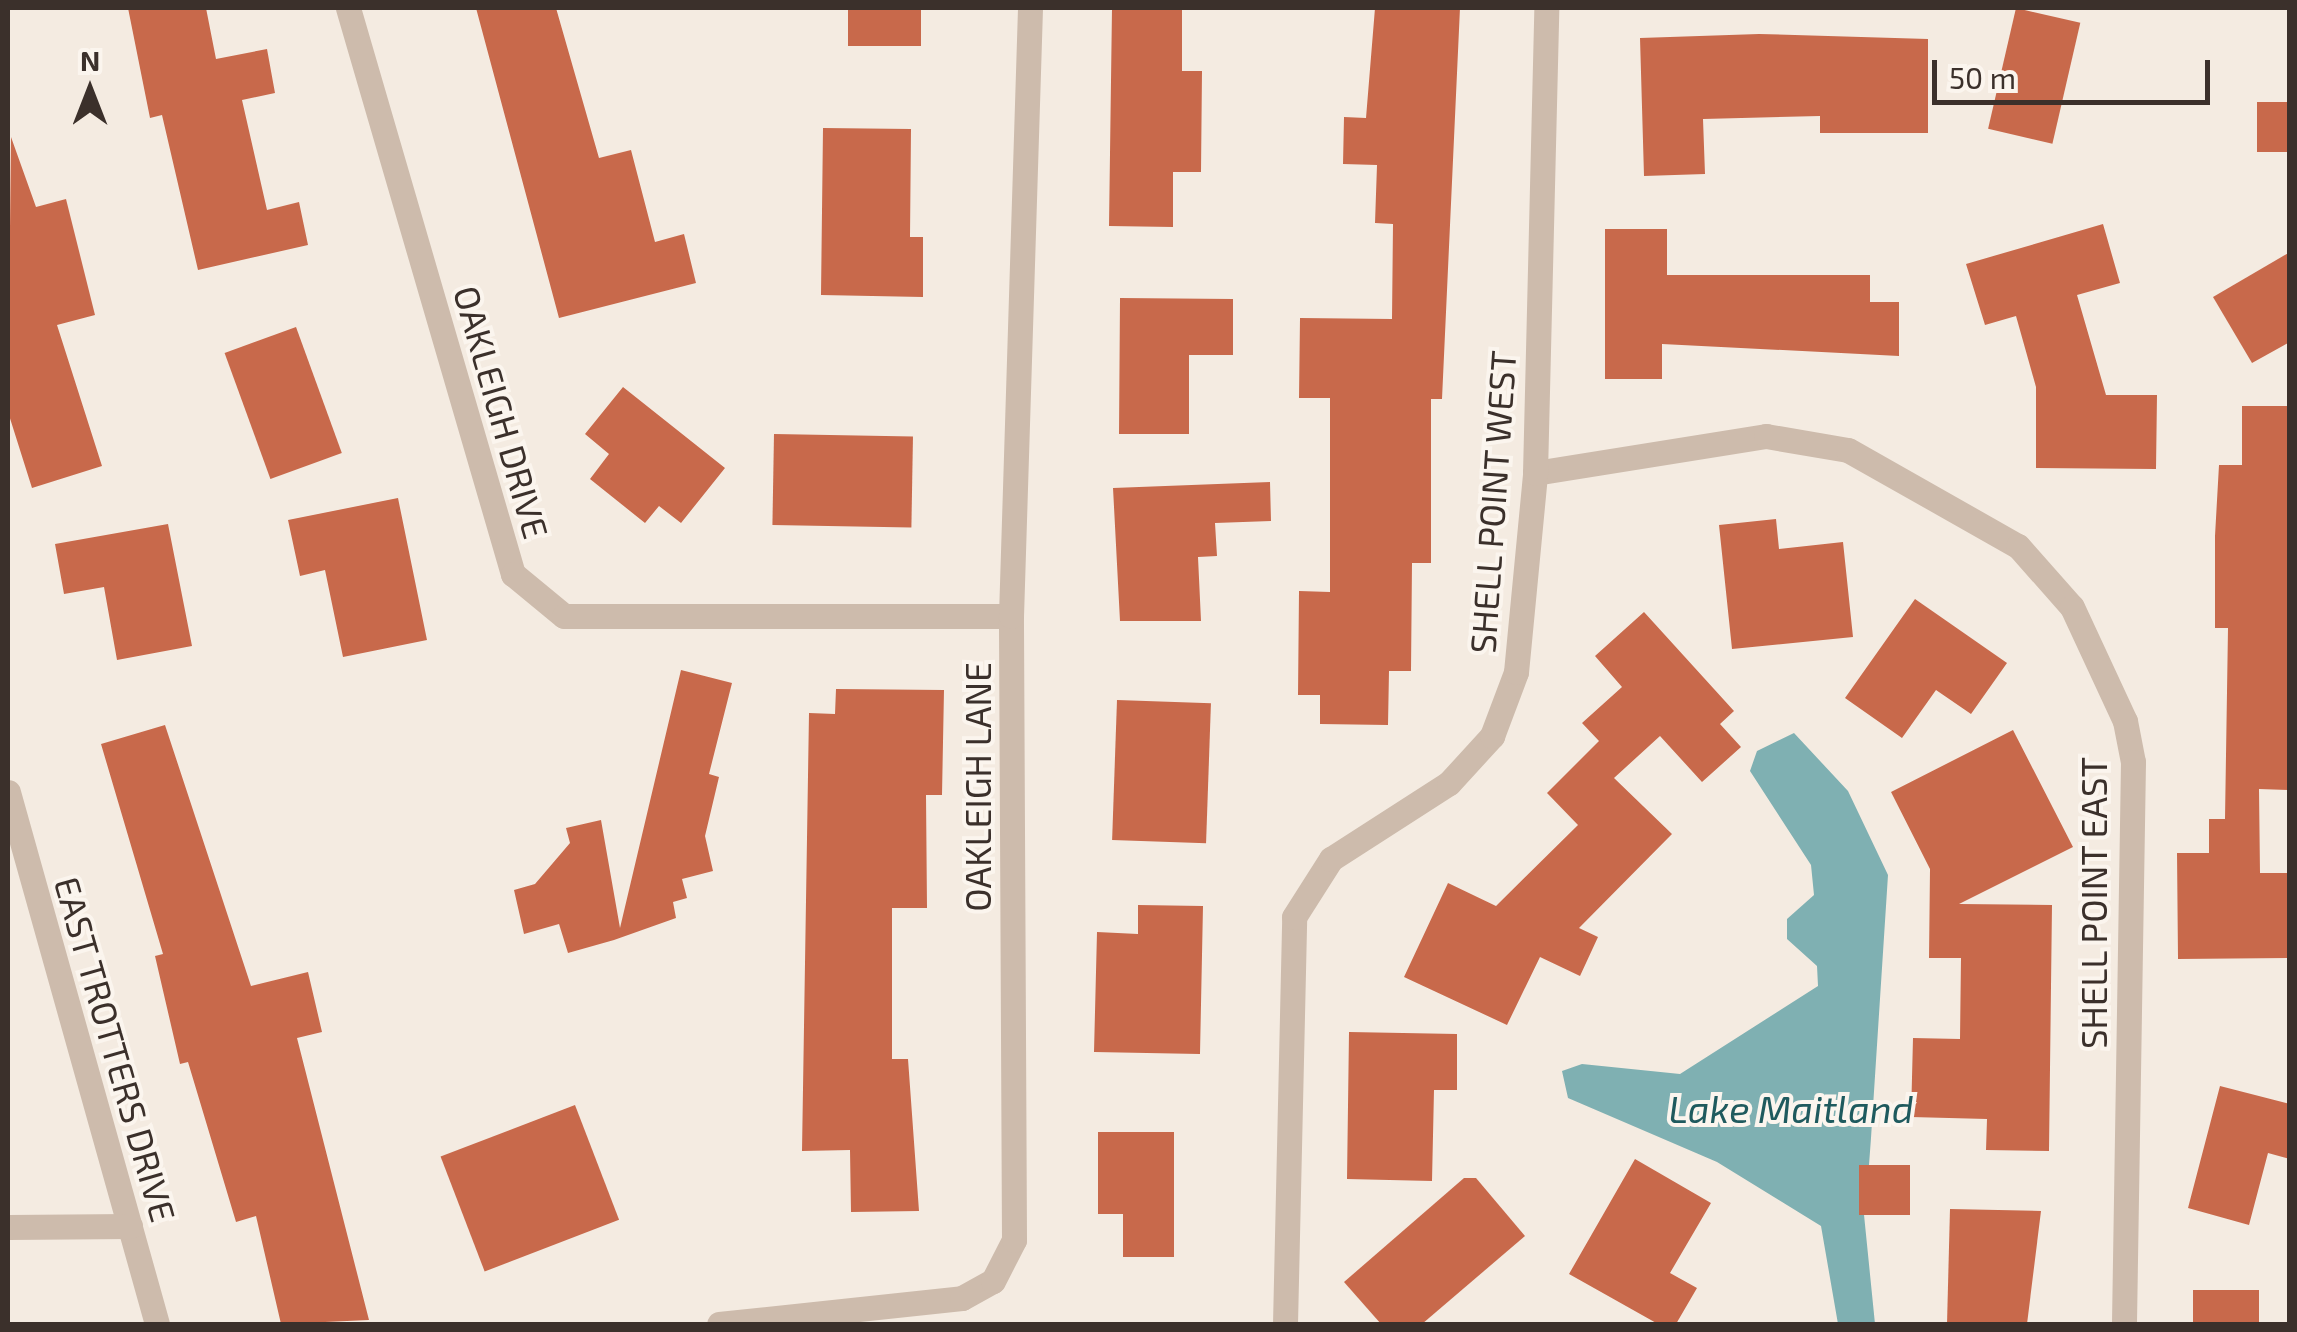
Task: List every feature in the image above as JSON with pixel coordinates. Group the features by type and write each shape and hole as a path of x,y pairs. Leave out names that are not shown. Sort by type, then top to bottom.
{"street":[{"name":"OAKLEIGH DRIVE","path":"348,8 513,574 564,616 1011,616"},
{"name":"OAKLEIGH LANE","path":"719,1324 962,1298 993,1281 1014,1240 1011,616 1030,8"},
{"name":"SHELL POINT WEST","path":"1285,1324 1294,917 1331,859 1449,783 1492,736 1516,672 1535,473 1546,8"},
{"name":"SHELL POINT EAST","path":"1535,473 1766,436 1848,450 2018,546 2072,607 2115,696 2133,762 2124,1324"},
{"name":"EAST TROTTERS DRIVE","path":"8,792 156,1324"},
{"path":"8,1227 130,1226"}],"water":[{"name":"Lake Maitland","path":"1794,733 1848,791 1888,875 1869,1165 1859,1165 1875,1324 1838,1324 1821,1226 1717,1162 1568,1098 1562,1071 1582,1064 1680,1074 1818,986 1817,966 1787,939 1787,919 1814,895 1811,865 1750,771 1757,751"}],"building":[{"path":"128,8 206,8 216,59 267,49 275,93 242,100 267,210 299,202 308,245 198,270 162,115 150,118"},
{"path":"476,8 556,8 599,158 631,150 655,242 684,234 696,283 559,318"},
{"path":"848,8 921,8 921,46 848,46"},
{"path":"1112,8 1182,8 1182,71 1202,71 1201,172 1173,172 1173,227 1109,226"},
{"path":"1375,8 1460,8 1442,399 1431,399 1431,563 1412,563 1411,671 1389,671 1388,725 1320,724 1320,695 1298,695 1299,591 1330,592 1330,398 1299,398 1300,318 1392,319 1393,224 1375,223 1377,165 1343,164 1344,117 1366,118"},
{"path":"2016,8 2080,23 2052,144 1988,129"},
{"path":"1759,34 1928,39 1928,133 1820,133 1820,116 1703,119 1705,174 1644,176 1640,38"},
{"path":"2257,102 2290,102 2290,152 2257,152"},
{"path":"823,128 911,129 910,237 923,237 923,297 821,295"},
{"path":"11,137 36,207 66,199 95,315 57,325 102,466 32,488 8,412"},
{"path":"2103,224 2120,283 2077,295 2106,395 2157,395 2156,469 2036,468 2036,387 2016,316 1985,325 1966,264"},
{"path":"1605,229 1667,229 1667,275 1870,275 1870,302 1899,302 1899,356 1662,344 1662,379 1605,379"},
{"path":"2290,252 2290,342 2252,363 2213,297"},
{"path":"1120,298 1233,299 1233,355 1189,355 1189,434 1119,434"},
{"path":"296,327 342,453 270,479 225,353"},
{"path":"623,387 725,468 681,523 659,506 645,523 590,479 609,454 585,434"},
{"path":"2242,406 2290,406 2290,790 2259,789 2260,873 2290,873 2290,958 2178,959 2177,853 2209,853 2209,819 2225,819 2228,628 2215,628 2215,536 2219,465 2242,465"},
{"path":"774,434 913,436 911,527 772,525"},
{"path":"1270,482 1271,521 1215,523 1217,556 1198,557 1201,621 1120,621 1113,488"},
{"path":"398,498 427,640 343,657 325,570 300,576 288,520"},
{"path":"1776,519 1779,549 1843,542 1853,637 1732,649 1719,525"},
{"path":"168,524 192,646 117,660 104,587 64,594 55,544"},
{"path":"1915,599 2007,663 1971,714 1936,690 1902,738 1845,698"},
{"path":"1644,612 1734,711 1720,724 1741,747 1702,782 1660,736 1614,778 1672,834 1579,928 1598,937 1580,976 1540,957 1507,1025 1404,977 1448,883 1496,906 1578,825 1547,793 1599,741 1582,723 1622,687 1595,656"},
{"path":"681,670 732,683 709,774 719,777 705,836 713,871 682,879 687,898 673,902 676,918 614,940 568,953 559,924 524,934 514,890 535,884 570,843 566,828 601,820 620,928"},
{"path":"836,689 944,690 942,795 926,795 927,908 892,908 892,1059 908,1059 919,1211 851,1212 850,1150 802,1151 809,713 835,714"},
{"path":"1117,700 1211,703 1206,843 1112,840"},
{"path":"165,725 251,986 308,972 322,1032 297,1038 369,1320 281,1324 256,1216 236,1222 188,1062 180,1064 155,956 163,954 101,744"},
{"path":"2013,730 2073,847 1959,904 2052,905 2049,1151 1986,1150 1987,1119 1911,1117 1913,1038 1960,1039 1961,958 1929,958 1930,869 1891,792"},
{"path":"1138,905 1203,906 1200,1054 1094,1052 1097,932 1138,934"},
{"path":"1349,1032 1457,1034 1457,1090 1434,1090 1432,1181 1347,1179"},
{"path":"2220,1086 2290,1104 2290,1159 2268,1153 2249,1225 2188,1208"},
{"path":"575,1105 619,1220 485,1271 441,1157"},
{"path":"1098,1132 1174,1132 1174,1257 1123,1257 1123,1214 1098,1214"},
{"path":"1635,1159 1711,1203 1670,1273 1697,1288 1676,1324 1658,1324 1569,1274"},
{"path":"1859,1165 1910,1165 1910,1215 1859,1215"},
{"path":"1464,1178 1476,1178 1525,1236 1422,1324 1381,1324 1344,1282"},
{"path":"1950,1209 2041,1211 2027,1324 1947,1324"},
{"path":"2193,1290 2259,1290 2259,1324 2193,1324"}]}
